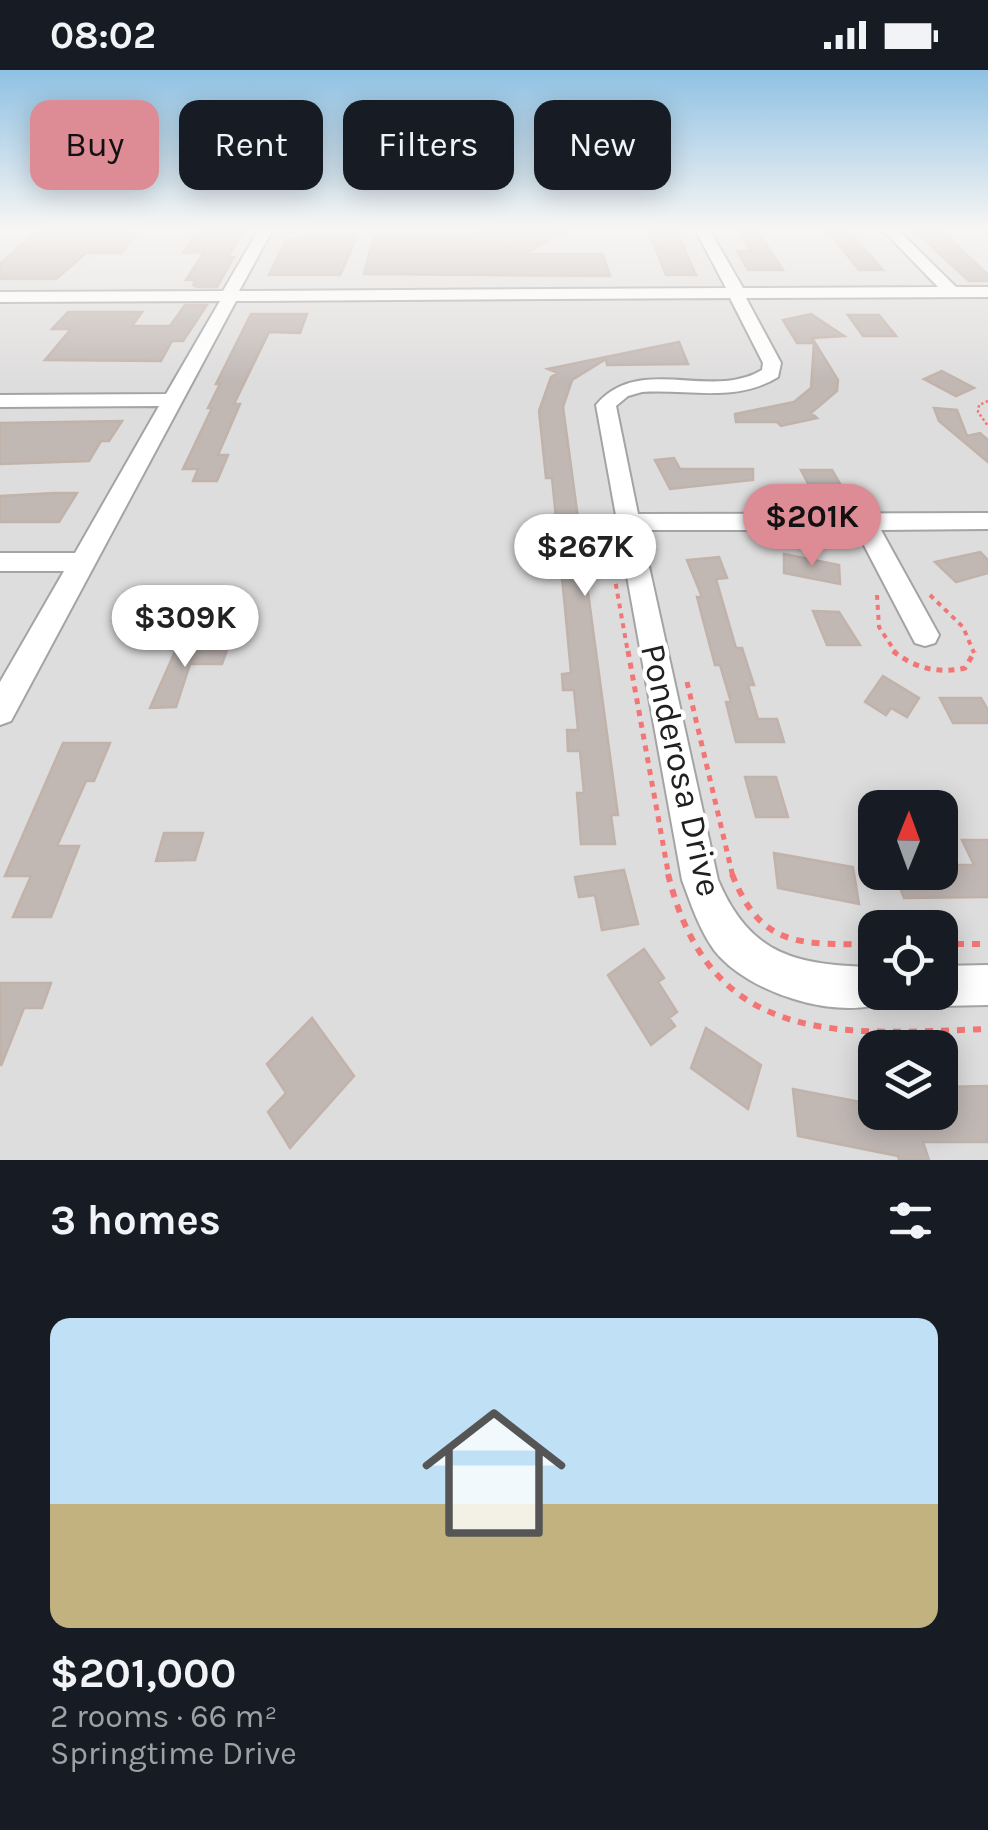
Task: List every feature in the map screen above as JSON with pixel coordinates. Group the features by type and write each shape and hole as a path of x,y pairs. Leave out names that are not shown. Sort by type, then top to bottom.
{"street":[{"path":"0,711 238,280"},
{"path":"729,280 736,293"},
{"path":"940,280 952,292"},
{"path":"0,297 988,292"},
{"name":"Ponderosa Drive","path":"736,293 772,362 769,376 744,385 637,387 620,392 606,405 700,880 714,912 742,950 784,978 820,987 858,986"},
{"path":"0,401 172,400"},
{"path":"628,522 988,520"},
{"path":"864,521 926,635"},
{"path":"0,562 81,562"},
{"path":"958,986 988,985"}],"path":[{"path":"988,401 980,405 978,412 988,426"},
{"path":"687,681 733,877 752,914 767,928 795,942 858,944"},
{"path":"958,944 988,944"}],"shaded area":[{"path":"0,280 988,280 988,1160 0,1160"},
{"path":"75,280 186,280 182,286 69,287"}],"building":[{"path":"186,280 221,280 217,287 197,287 193,285 196,280"},
{"path":"185,305 207,305 183,341 172,341 161,361 45,360 71,329 52,329 68,312 142,312 132,326 170,326"},
{"path":"251,314 307,314 300,333 269,332 234,404 240,404 218,455 228,455 217,481 193,481 198,469 183,469 212,408 208,408 220,384 216,384"},
{"path":"811,314 844,336 812,338 838,380 837,391 811,413 817,418 781,426 777,422 736,422 735,414 794,402 811,388 814,343 797,343 783,320"},
{"path":"848,315 879,315 896,336 863,336"},
{"path":"679,342 688,364 607,365 606,359 572,380 563,407 618,815 611,815 615,844 581,844 577,793 584,793 580,751 568,751 567,730 578,730 574,690 563,690 562,674 571,673 552,478 546,478 539,411 551,377 558,373 548,369"},
{"path":"942,371 974,388 956,396 924,379"},
{"path":"934,408 957,410 967,436 980,433 988,440 988,462 939,421"},
{"path":"122,421 109,441 101,441 89,461 0,464 0,423"},
{"path":"674,458 680,469 753,469 753,480 670,489 655,460"},
{"path":"801,470 832,470 843,489 811,489"},
{"path":"77,493 59,522 0,522 0,496"},
{"path":"980,552 988,560 988,573 956,582 935,562"},
{"path":"784,554 839,565 840,584 784,573"},
{"path":"719,557 727,578 716,579 736,648 742,648 754,685 748,685 758,719 777,719 784,742 736,742 726,702 731,702 720,665 715,665 697,597 702,597 687,560"},
{"path":"813,611 839,612 860,645 827,645"},
{"path":"229,644 222,664 190,664 176,707 150,708 178,645"},
{"path":"883,676 919,698 907,717 891,708 886,715 865,702"},
{"path":"940,698 981,698 988,710 988,723 953,723"},
{"path":"63,743 110,743 94,781 86,781 57,846 79,846 51,917 13,917 31,876 5,876"},
{"path":"745,777 776,777 788,817 756,817"},
{"path":"164,833 203,833 195,860 156,861"},
{"path":"962,840 988,840 988,897 904,898 901,890 958,890 958,865 974,865"},
{"path":"774,853 853,867 859,904 778,888"},
{"path":"624,870 638,924 602,930 595,895 579,897 575,877"},
{"path":"644,949 664,978 658,982 677,1012 669,1018 675,1026 651,1045 608,975"},
{"path":"0,983 51,983 42,1008 24,1008 1,1066"},
{"path":"312,1018 354,1076 290,1148 268,1112 286,1093 267,1064"},
{"path":"706,1028 761,1065 748,1109 691,1068"},
{"path":"988,1086 988,1142 923,1142 929,1160 899,1160 898,1156 798,1136 793,1089 858,1101 858,1130 958,1130 958,1087"}]}
